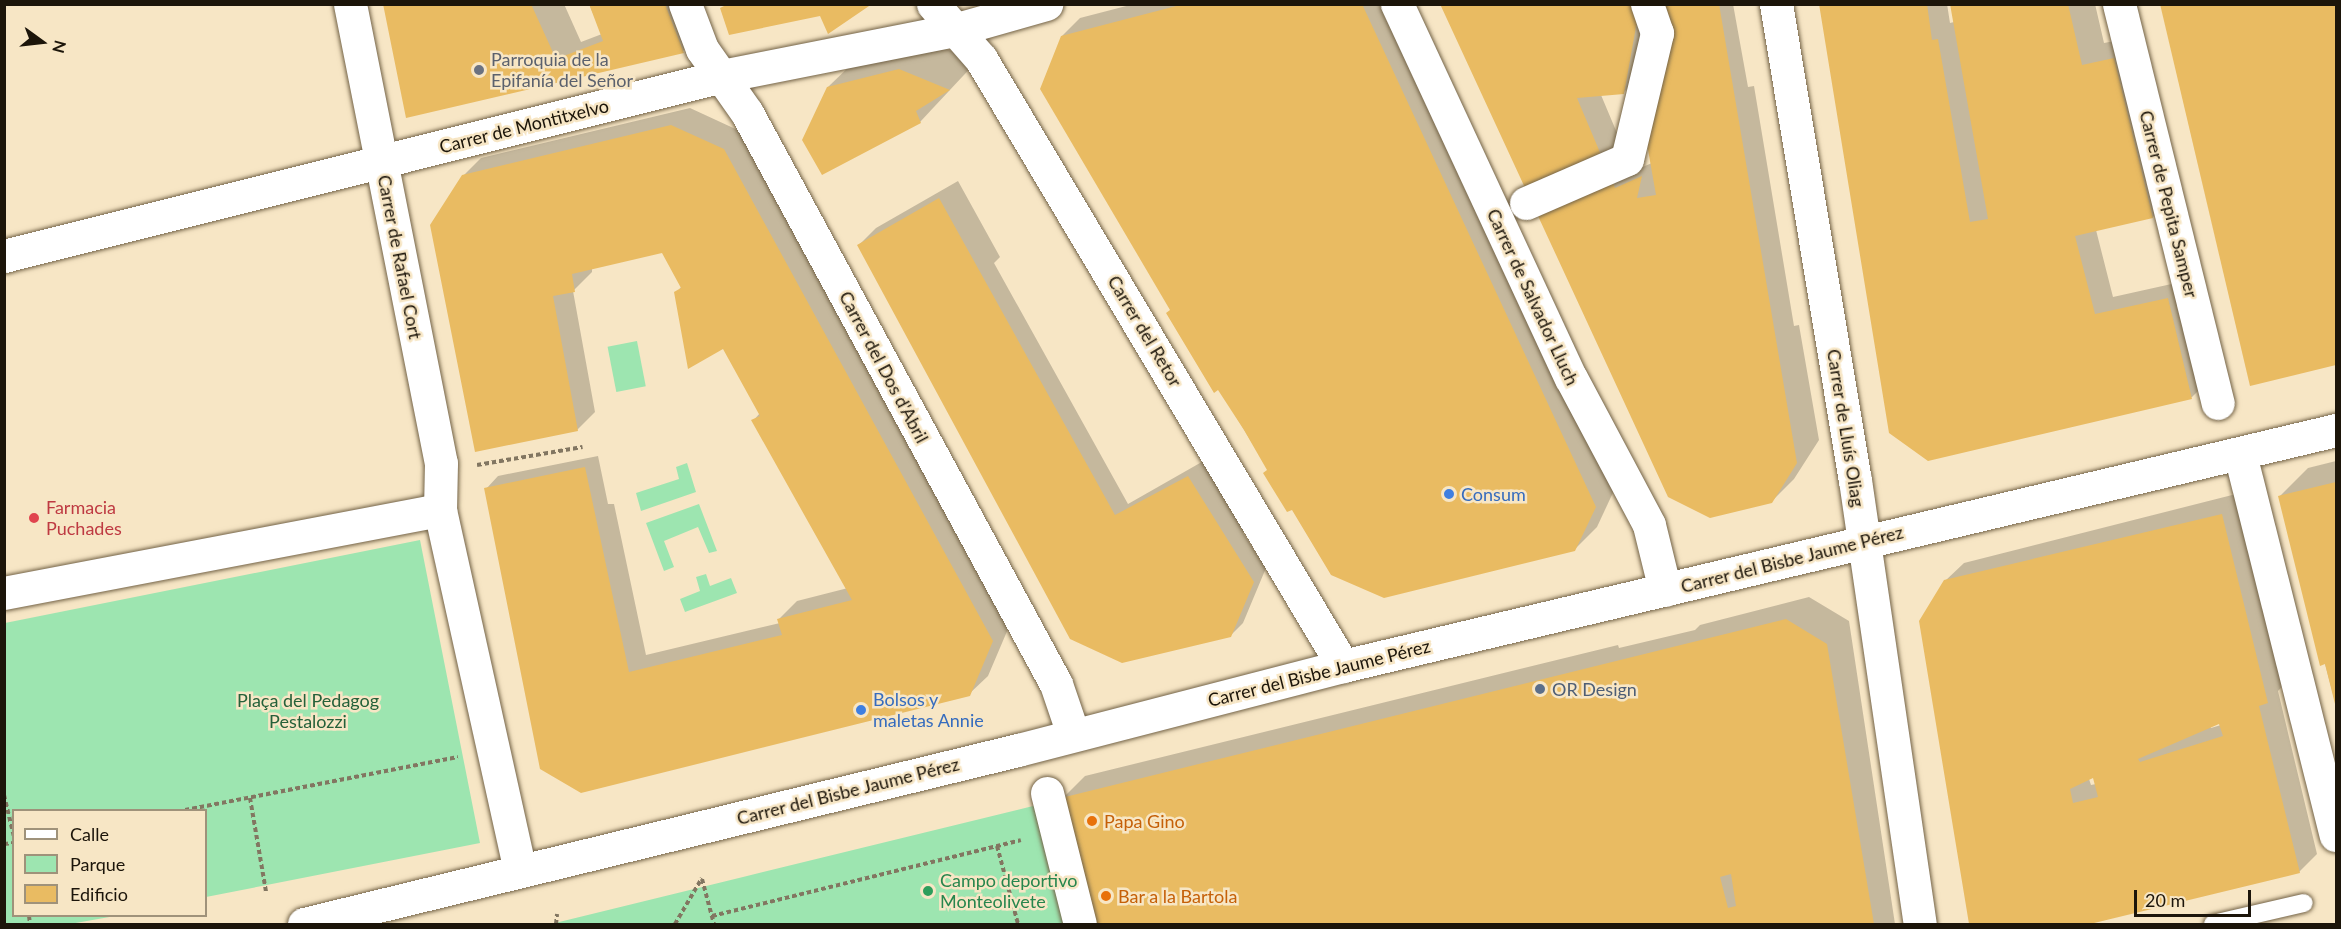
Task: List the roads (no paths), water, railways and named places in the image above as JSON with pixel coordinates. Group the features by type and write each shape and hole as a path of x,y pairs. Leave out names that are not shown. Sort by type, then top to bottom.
{"street":[{"name":"Carrer de Rafael Cort","path":"350,4 441,463 440,510"},
{"name":"Carrer del Dos d'Abril","path":"685,4 702,49 747,112 1060,692 1073,734"},
{"name":"Carrer del Retor","path":"933,4 981,58 1343,666"},
{"name":"Carrer de Montitxelvo","path":"4,255 722,76 954,30 1046,4"},
{"name":"Carrer de Salvador Lluch","path":"1397,4 1570,378 1649,525 1665,590"},
{"path":"1527,203 1627,159 1657,33 1647,4"},
{"name":"Carrer de Lluís Oliag","path":"1776,4 1864,541 1920,924"},
{"name":"Carrer de Pepita Samper","path":"2119,4 2218,402"},
{"name":"Carrer del Bisbe Jaume Pérez","path":"320,923 520,870 1343,666 2337,430"},
{"path":"2240,454 2337,836"},
{"path":"4,593 440,510 520,870"},
{"path":"1047,793 1080,924"}],"lane":[{"path":"2213,924 2304,903"}],"place":[{"name":"Parroquia de la Epifanía del Señor","path":"479,70"},
{"name":"Consum","path":"1449,494"},
{"name":"Farmacia Puchades","path":"34,518"},
{"name":"OR Design","path":"1540,689"},
{"name":"Bolsos y maletas Annie","path":"861,710"},
{"name":"Papa Gino","path":"1092,821"},
{"name":"Campo deportivo Monteolivete","path":"928,891"},
{"name":"Bar a la Bartola","path":"1106,896"}],"park label":[{"name":"Plaça del Pedagog Pestalozzi","path":"308,711"}]}
